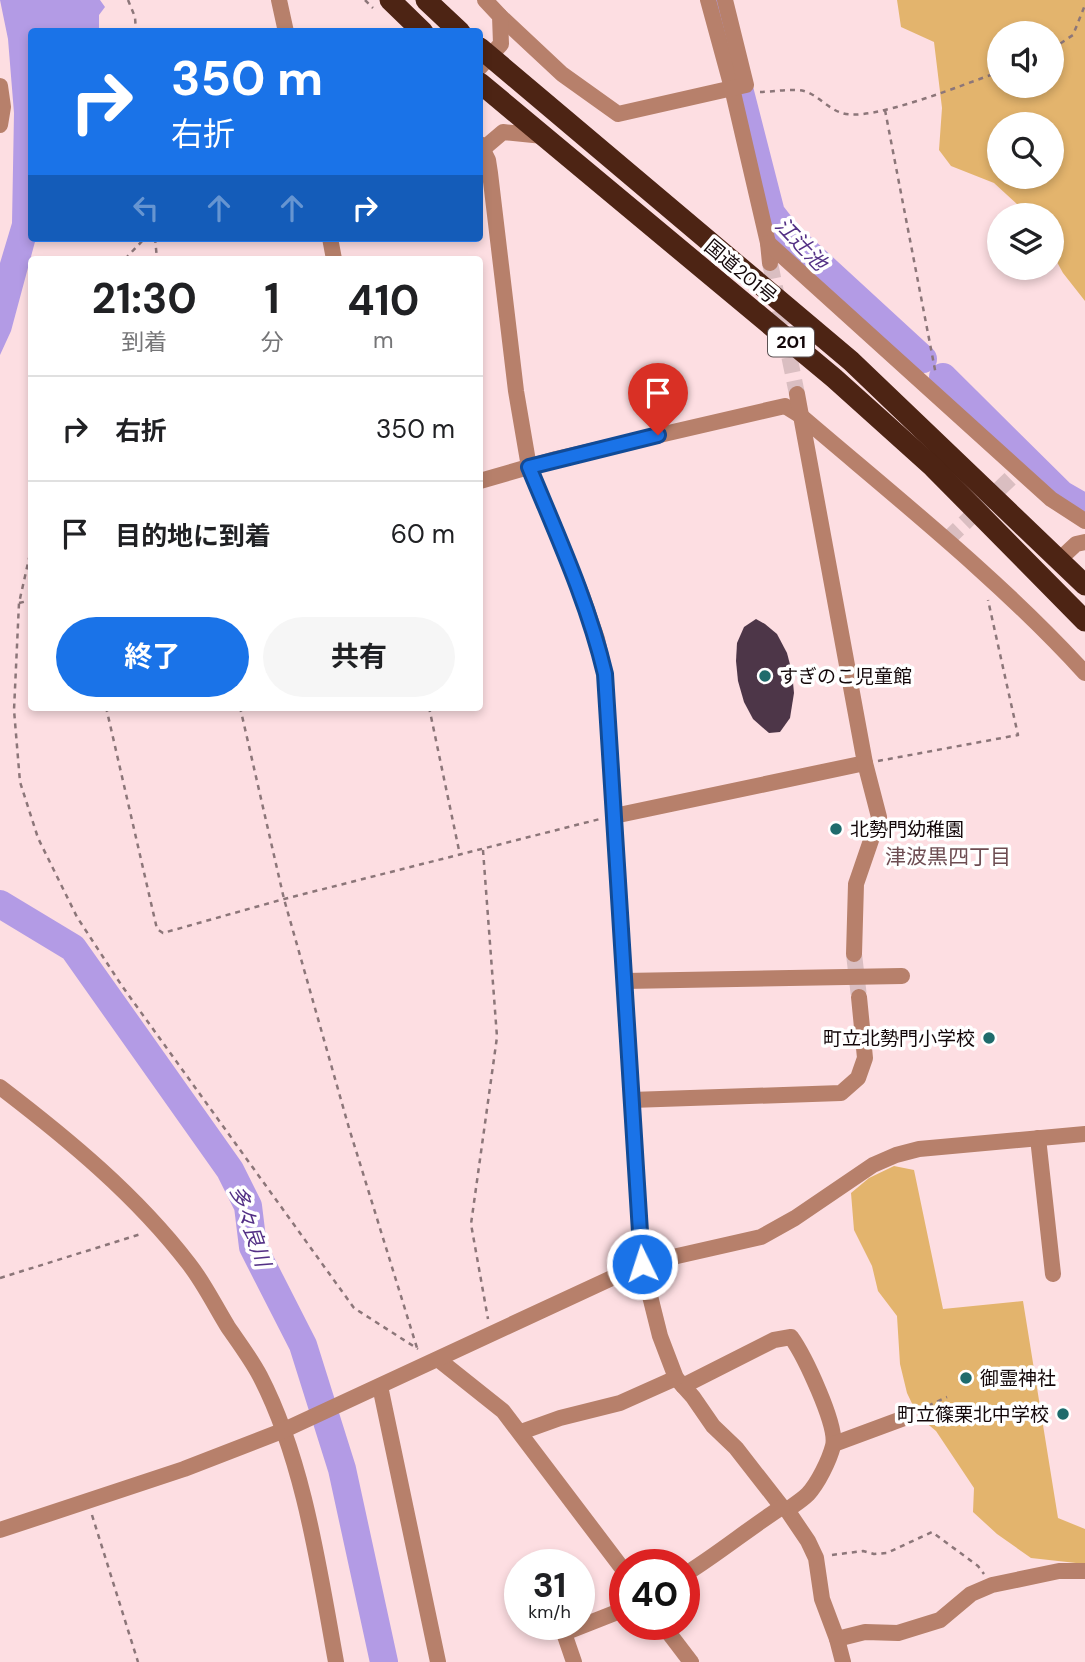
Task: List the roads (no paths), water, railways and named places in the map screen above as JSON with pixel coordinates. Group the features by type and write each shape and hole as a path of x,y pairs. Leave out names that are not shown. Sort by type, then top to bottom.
{"highway":[{"path":"390,0 419,28"},
{"path":"426,0 456,28"},
{"name":"国道201号","path":"483,58 851,361 1060,559 1085,586"},
{"name":"国道201号","path":"483,85 834,378 933,467 1085,621"}],"street":[{"path":"279,0 285,28"},
{"path":"485,0 562,74 618,114 739,87"},
{"path":"708,0 739,87"},
{"path":"725,0 770,263"},
{"path":"483,58 501,44 500,16"},
{"path":"0,86 3,107 0,125"},
{"path":"483,146 503,132 545,136"},
{"path":"483,153 490,173 516,391 529,467 582,595 597,639 605,674 642,1264 660,1336 680,1382 713,1426 736,1448 808,1541 816,1558 822,1599 843,1662"},
{"path":"483,213 496,224"},
{"path":"768,243 1051,499 1085,521"},
{"path":"797,394 865,763 879,817 856,884 854,954"},
{"path":"483,480 556,459 785,406 801,416 982,572 1054,639 1085,673"},
{"path":"1060,559 1076,544 1085,542"},
{"path":"614,816 865,763"},
{"path":"624,981 902,976"},
{"path":"631,1100 841,1093 858,1078 865,1058 859,997"},
{"path":"0,1087 36,1112 119,1187 158,1229 189,1265 260,1376 286,1429 319,1567 336,1662"},
{"path":"0,1530 184,1469 286,1429 642,1264 761,1237 795,1218 873,1165 896,1155 919,1149 1085,1134"},
{"path":"1038,1138 1053,1274"},
{"path":"521,1432 561,1418 609,1407 680,1382 774,1340 791,1337 803,1353 828,1415 834,1444 807,1496 700,1564"},
{"path":"432,1362 503,1411 609,1551"},
{"path":"377,1388 438,1662"},
{"path":"834,1444 907,1417"},
{"path":"837,1639 865,1632 898,1633 940,1620 971,1594 992,1584 1059,1571 1085,1571"},
{"path":"574,1662 564,1633 609,1615"},
{"path":"674,1640 691,1662"}],"waterway":[{"name":"江辻池","path":"717,0 732,60"},
{"name":"江辻池","path":"740,92 771,213 788,235 923,359"},
{"name":"江辻池","path":"943,377 1061,494 1085,508"},
{"name":"多々良川","path":"0,904 73,948 230,1170 248,1206 253,1247 303,1345 342,1469 384,1662"}],"tunnel":[{"path":"770,263 797,394"},
{"path":"947,540 1020,469"},
{"path":"854,954 859,997"}],"place":[{"name":"すぎのこ児童館","path":"765,676"},
{"name":"北勢門幼稚園","path":"836,829"},
{"name":"町立北勢門小学校","path":"989,1038"},
{"name":"御霊神社","path":"966,1378"},
{"name":"町立篠栗北中学校","path":"1063,1414"}],"district":[{"name":"津波黒四丁目","path":"948,857"}]}
